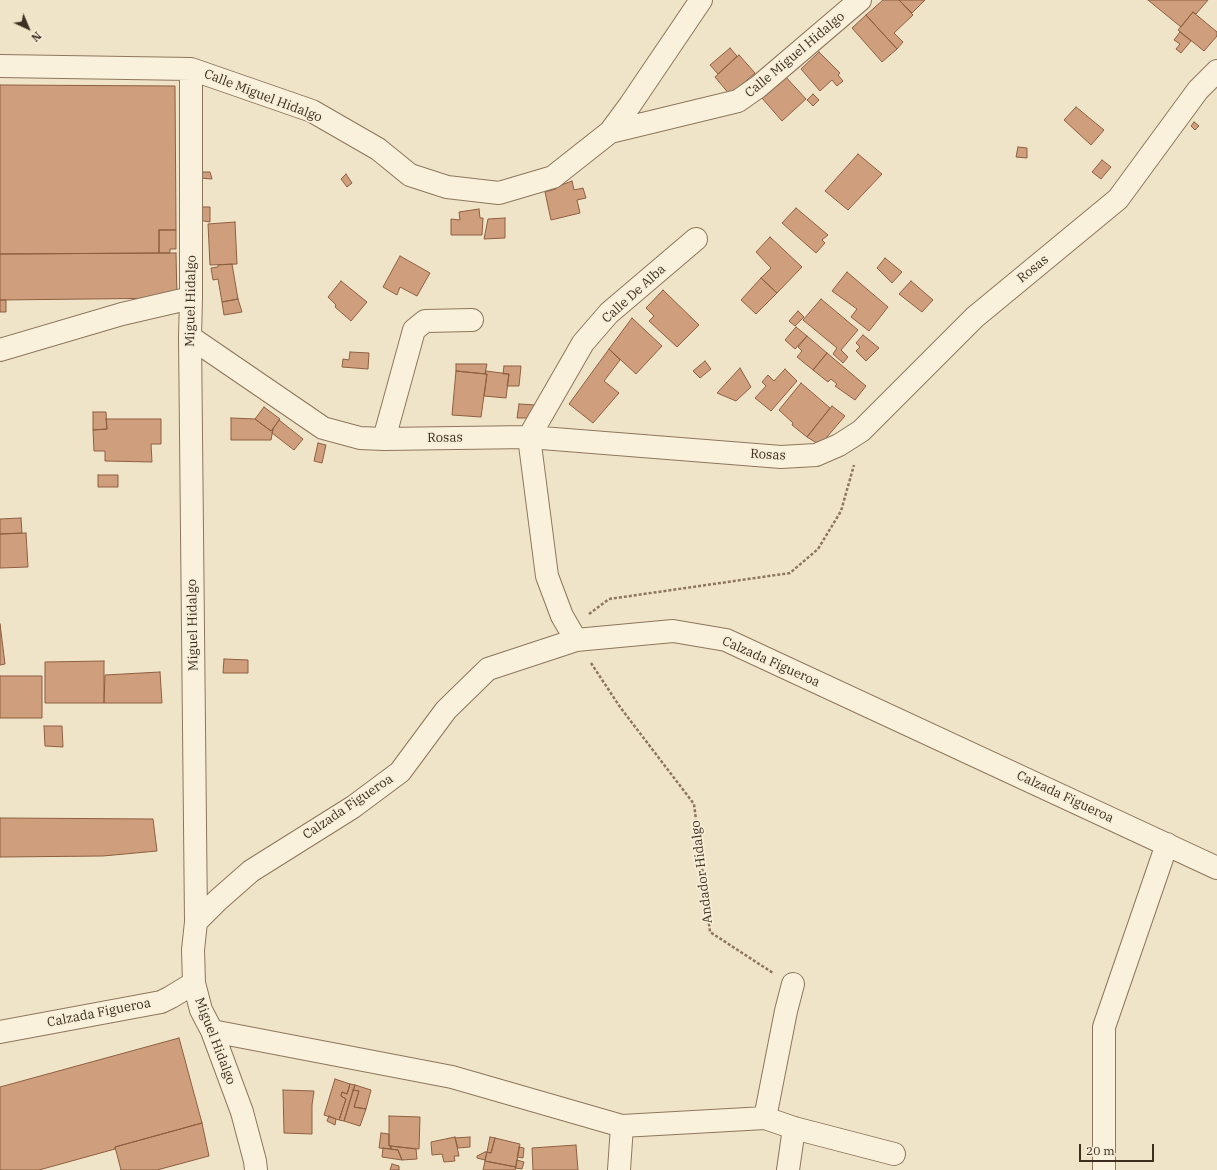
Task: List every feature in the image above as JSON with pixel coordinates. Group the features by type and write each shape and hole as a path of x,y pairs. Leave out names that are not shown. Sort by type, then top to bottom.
{"street":[{"name":"Calle Miguel Hidalgo","path":"0,66 191,69 312,111 378,149 410,175 447,187 499,193 553,177 610,132 701,0"},
{"name":"Calle Miguel Hidalgo","path":"610,132 738,101 758,87 860,0"},
{"name":"Miguel Hidalgo","path":"191,69 190,337 196,922 193,950 194,983 201,1010 212,1031 242,1112 256,1170"},
{"name":"Rosas","path":"190,337 324,428 360,438 529,437 781,457 816,455 840,445 861,430 975,317 1118,199 1198,90 1217,71"},
{"name":"Calle De Alba","path":"529,437 583,343 609,313 696,239"},
{"path":"0,350 122,314 191,298"},
{"path":"384,439 414,330 425,321 472,320"},
{"path":"529,437 547,576 562,616 576,640"},
{"name":"Calzada Figueroa","path":"196,922 251,871 353,807 400,772 446,710 488,669 576,640 673,631 726,640 1217,868"},
{"path":"1104,1170 1104,1027 1167,844"},
{"name":"Calzada Figueroa","path":"0,1032 161,1002 171,998 194,983"},
{"path":"765,1118 786,1011 793,984"},
{"path":"212,1031 452,1077 622,1126 765,1118 794,1128 894,1154"},
{"path":"619,1170 622,1126"},
{"path":"788,1170 794,1128"}],"path":[{"path":"576,640 588,615 609,599 790,573 818,549 841,511 852,474 861,430"},
{"name":"Andador Hidalgo","path":"576,640 620,707 694,804 710,932 793,984"}],"building":[{"path":"883,0 899,0 913,15 894,33 903,42 897,49 866,15"},
{"path":"899,0 925,0 912,13"},
{"path":"1148,0 1208,0 1196,14 1193,12 1181,27"},
{"path":"1193,12 1217,32 1217,36 1204,51 1178,30"},
{"path":"866,15 897,49 882,62 852,28"},
{"path":"1180,32 1191,41 1181,53 1176,49 1180,44 1174,40"},
{"path":"730,48 737,56 718,74 710,65"},
{"path":"819,52 840,73 838,75 843,81 837,86 832,80 820,91 801,69"},
{"path":"739,55 755,73 730,95 715,77"},
{"path":"784,75 806,99 782,121 761,97"},
{"path":"0,85 175,86 176,230 159,230 159,253 0,254"},
{"path":"813,94 819,100 813,106 807,100"},
{"path":"1076,107 1104,130 1091,145 1064,120"},
{"path":"1194,122 1199,126 1195,130 1191,126"},
{"path":"1018,147 1027,148 1027,158 1016,157"},
{"path":"858,154 882,174 848,210 825,191"},
{"path":"1102,160 1111,167 1101,179 1092,172"},
{"path":"200,172 210,172 212,179 200,178"},
{"path":"346,174 352,183 347,187 341,179"},
{"path":"572,181 574,190 583,188 586,198 577,200 580,213 551,220 545,192 556,189 556,187"},
{"path":"198,207 210,207 210,222 198,220"},
{"path":"796,208 828,235 822,240 825,243 816,253 782,223"},
{"path":"479,209 480,218 483,218 482,235 451,235 451,219 460,220 459,212"},
{"path":"505,218 505,238 484,239 488,219"},
{"path":"235,222 237,264 210,265 208,224"},
{"path":"159,230 176,230 176,249 170,249 170,253 159,253"},
{"path":"770,237 802,267 777,293 761,278 771,268 756,252"},
{"path":"176,253 177,298 0,300 0,254"},
{"path":"400,256 430,273 417,296 400,287 397,295 383,287"},
{"path":"885,258 902,272 892,283 877,268"},
{"path":"232,264 238,299 222,302 218,279 213,280 211,268 218,267 218,265"},
{"path":"847,272 888,307 869,331 851,317 857,309 832,291"},
{"path":"761,278 777,293 756,314 741,300"},
{"path":"341,281 367,302 351,321 335,307 336,305 328,297"},
{"path":"911,281 933,300 922,312 899,294"},
{"path":"663,290 699,325 677,347 649,321 654,316 646,308"},
{"path":"238,299 242,312 224,315 222,302"},
{"path":"821,299 858,330 841,350 848,357 843,363 833,354 837,348 803,320"},
{"path":"0,300 6,300 6,312 0,312"},
{"path":"798,311 804,317 795,326 789,321"},
{"path":"632,318 662,346 636,374 609,349"},
{"path":"796,327 807,336 795,349 785,340"},
{"path":"863,335 879,348 866,361 856,351 860,347 856,343"},
{"path":"807,336 827,353 813,370 797,357 802,351 798,347"},
{"path":"609,349 620,360 604,381 619,393 593,423 569,404"},
{"path":"350,352 369,353 368,369 342,367 343,359 349,360"},
{"path":"827,353 866,386 855,400 835,386 837,384 831,379 828,382 813,370"},
{"path":"705,361 711,369 700,378 693,371"},
{"path":"456,364 487,364 485,374 456,371"},
{"path":"504,366 521,366 519,386 507,386 509,374 503,374"},
{"path":"740,368 751,387 736,401 717,393"},
{"path":"785,369 797,381 771,411 755,398 766,386 762,382 768,375 774,381"},
{"path":"456,371 487,374 481,417 452,415"},
{"path":"486,371 509,374 506,398 484,396 487,374 485,374"},
{"path":"801,383 830,408 807,437 792,425 793,423 779,410"},
{"path":"519,404 536,405 534,418 517,418"},
{"path":"832,406 845,416 820,445 807,437"},
{"path":"264,407 280,419 271,431 255,419"},
{"path":"93,412 106,412 107,429 93,430"},
{"path":"231,418 255,419 271,431 273,429 271,440 231,440"},
{"path":"106,419 161,419 161,444 151,444 152,462 105,461 105,451 94,451 93,430 107,429"},
{"path":"279,420 303,439 294,450 272,433"},
{"path":"318,443 326,445 322,463 314,461"},
{"path":"98,475 118,475 118,487 98,487"},
{"path":"21,518 22,533 0,534 0,519"},
{"path":"26,533 28,567 0,568 0,534"},
{"path":"0,624 5,664 0,665"},
{"path":"224,659 248,660 248,673 223,673"},
{"path":"104,661 104,703 45,703 45,662"},
{"path":"160,672 162,703 104,703 105,675"},
{"path":"0,676 42,676 42,718 0,718"},
{"path":"44,726 62,726 63,747 45,746"},
{"path":"0,818 153,819 157,851 103,856 0,857"},
{"path":"179,1038 202,1123 39,1170 0,1170 0,1087"},
{"path":"335,1079 350,1084 347,1094 342,1092 341,1096 346,1099 339,1120 324,1115"},
{"path":"350,1084 355,1085 344,1121 339,1120 346,1099 341,1096 342,1092 347,1094"},
{"path":"355,1085 371,1090 366,1109 354,1107 359,1091 353,1090"},
{"path":"283,1090 314,1091 312,1105 312,1134 284,1133"},
{"path":"353,1090 359,1091 354,1107 366,1109 360,1126 344,1121"},
{"path":"329,1116 336,1119 335,1125 327,1121"},
{"path":"389,1116 420,1117 419,1149 389,1146"},
{"path":"202,1123 209,1156 157,1170 121,1170 115,1147"},
{"path":"381,1133 389,1134 389,1146 391,1146 391,1149 379,1148"},
{"path":"455,1137 459,1156 454,1156 455,1161 444,1162 442,1154 432,1155 431,1142"},
{"path":"470,1137 470,1147 458,1148 455,1138"},
{"path":"490,1137 495,1138 491,1153 487,1152"},
{"path":"495,1138 520,1144 516,1167 485,1161 487,1152 491,1153"},
{"path":"576,1145 578,1170 533,1170 532,1148"},
{"path":"391,1146 416,1149 417,1159 402,1160 398,1150 391,1149"},
{"path":"519,1147 524,1148 523,1158 517,1157"},
{"path":"383,1148 398,1150 402,1160 382,1157"},
{"path":"487,1152 485,1160 477,1158 477,1156"},
{"path":"517,1160 524,1162 522,1169 515,1168"},
{"path":"485,1161 516,1167 515,1170 483,1170"},
{"path":"392,1164 399,1166 399,1170 390,1170"}]}
